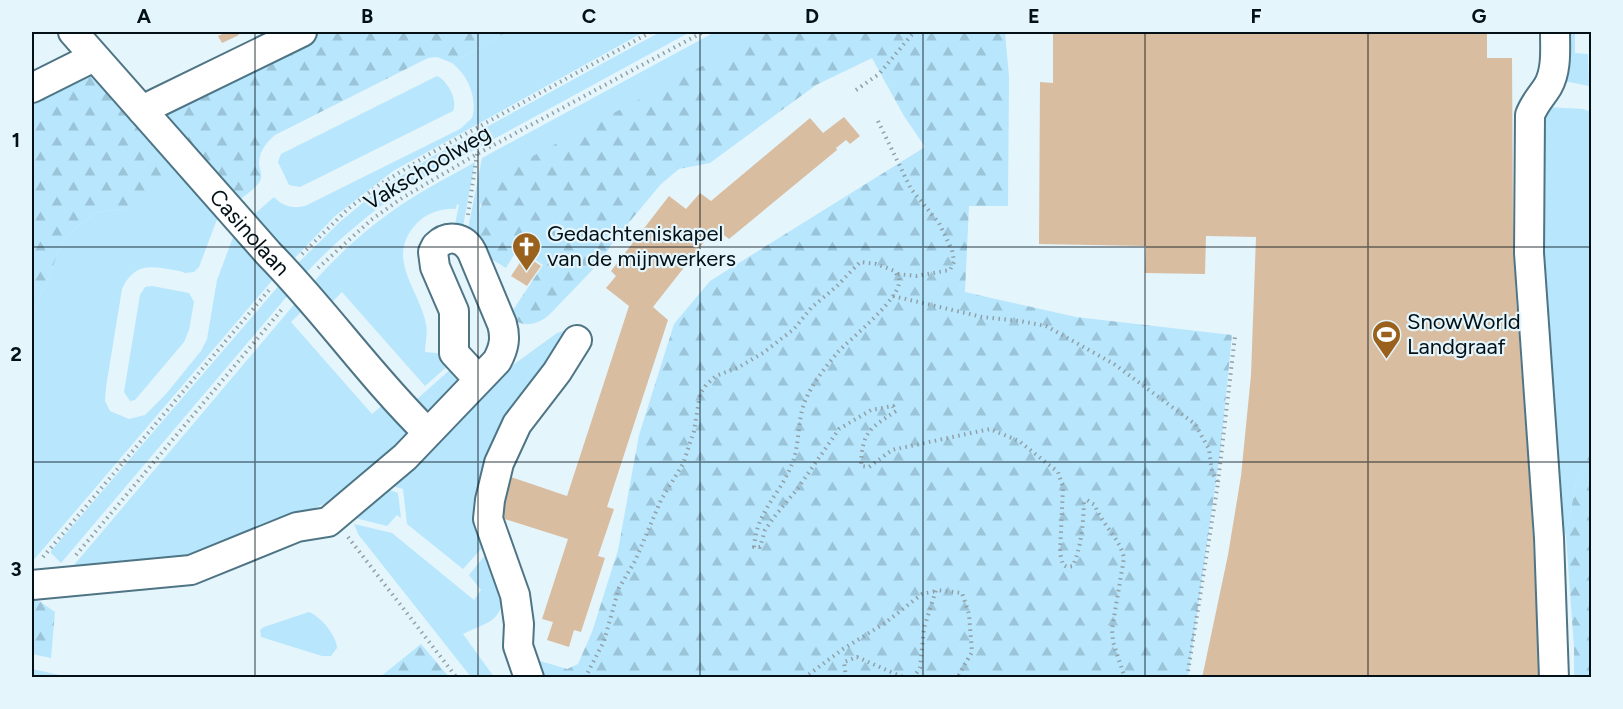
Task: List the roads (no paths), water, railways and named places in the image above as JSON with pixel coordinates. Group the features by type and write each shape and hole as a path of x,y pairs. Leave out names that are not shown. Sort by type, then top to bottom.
{"street":[{"name":"Casinolaan","path":"72,32 255,240 301,287 397,402 427,432"},
{"path":"142,110 257,42 302,32"},
{"path":"1554,678 1549,538 1530,230 1530,115 1538,98 1548,87 1552,76 1555,63 1555,32"},
{"path":"32,88 94,57"},
{"path":"42,584 191,570 297,526 328,522 405,457 497,361 503,350 504,332 493,299 472,252 467,243 448,239 435,246 433,259 454,311 454,353 478,380"},
{"path":"529,678 518,646 519,624 515,595 488,519 490,500 499,464 517,424 577,340"}],"place":[{"name":"Gedachteniskapel van de mijnwerkers","path":"526,272"},
{"name":"SnowWorld Landgraaf","path":"1386,360"}]}
